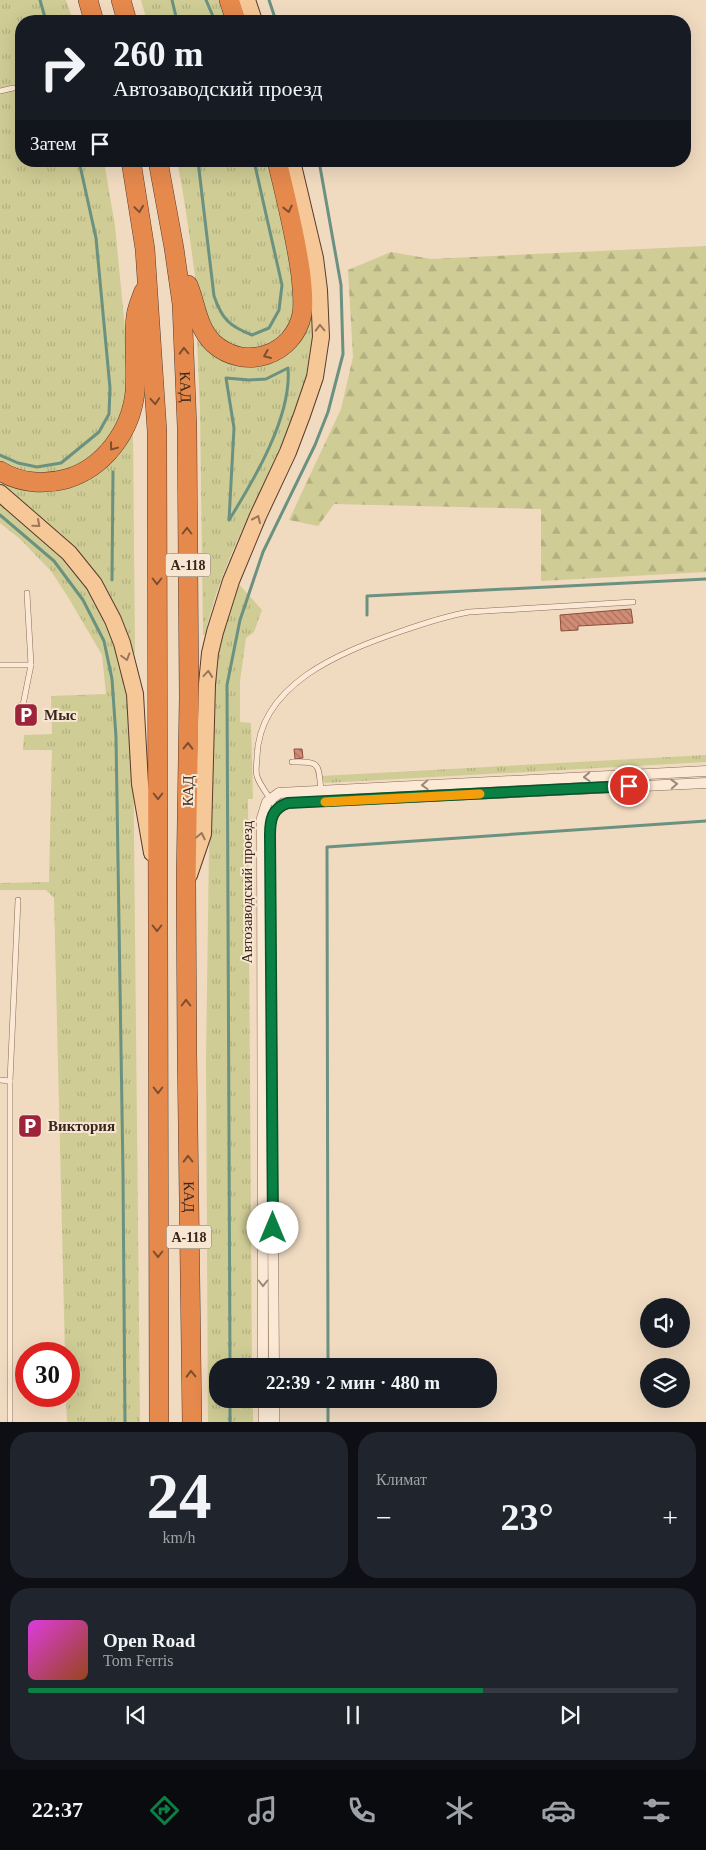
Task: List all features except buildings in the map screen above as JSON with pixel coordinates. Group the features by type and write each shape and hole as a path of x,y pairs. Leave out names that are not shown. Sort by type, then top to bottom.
{"highway":[{"path":"88,0 92,15"},
{"path":"122,0 126,15"},
{"path":"229,0 234,15"},
{"name":"КАД","path":"132,167 145,249 157,431 159,1422"},
{"name":"КАД","path":"159,167 182,304 187,426 189,697 186,1052 192,1422"},
{"path":"174,248 194,300 196,315 213,343 228,352 245,358 260,358 287,342 298,328 302,313 302,290 298,254 278,167"},
{"path":"0,472 39,483 57,481 77,476 105,457 117,441 133,405 135,391 136,314 147,282"}],"main road":[{"path":"247,0 252,15"},
{"path":"186,882 202,834 208,684 210,653 215,632 230,581 288,452 315,377 321,337 319,290 315,258 293,167"},
{"path":"0,493 69,553 94,584 113,620 124,651 135,694 140,784 157,879"}],"street":[{"path":"271,799 279,793 321,790 706,771"},
{"path":"277,809 288,803 706,783"},
{"name":"Автозаводский проезд","path":"263,1358 262,818 267,802 271,799"},
{"name":"Автозаводский проезд","path":"274,1358 270,822 277,809"},
{"path":"264,1408 264,1422"},
{"path":"274,1408 274,1422"}],"lane":[{"path":"0,91 13,88"},
{"path":"22,710 31,665 27,593"},
{"path":"277,809 257,776 258,744 262,725 286,691 299,680 321,667 362,645 449,616 469,612 633,602"},
{"path":"0,665 31,665"},
{"path":"292,762 311,762 315,764 319,768 321,790"},
{"path":"10,1422 10,1081 18,900"},
{"path":"0,1080 10,1081"}],"green space":[{"path":"0,0 66,0 71,15 15,15 15,167 105,167 115,226 128,360 128,391 117,431 94,456 67,470 39,475 13,468 0,461"},
{"path":"141,0 222,0 228,15 145,15"},
{"path":"178,167 271,167 289,244 295,291 295,310 291,325 280,338 259,348 242,349 230,346 211,331 206,322 197,290"},
{"path":"706,246 706,572 541,581 541,509 334,504 318,526 289,520 341,409 353,357 348,270 391,252 431,259"},
{"path":"311,309 312,338 309,366 302,394 281,449 231,554 216,594 205,635 203,635 200,409 197,339 263,364 288,354 297,343"},
{"path":"130,432 133,432 135,653 132,653 113,603 100,582 1,485 2,482 41,490"},
{"path":"0,504 64,556 89,590 100,609 116,649 123,670 131,713 133,735 140,1422 67,1422 66,1407 80,1407 80,1342 65,1342 54,898 46,890 0,890 0,883 49,882 52,750 23,750 24,735 52,734 51,696 106,694 102,655 51,571 20,539 0,523"},
{"path":"236,581 262,610 254,632 246,638 240,681 240,722 251,723 253,799 248,799 252,1358 209,1358 209,1408 253,1408 253,1422 208,1422 206,1061 211,705 218,645"},
{"path":"706,755 706,762 325,783 321,776"}],"waterway":[{"path":"40,0 44,15"},
{"path":"172,0 176,15"},
{"path":"206,0 212,15"},
{"path":"269,0 274,15"},
{"path":"0,455 18,463 37,467 61,463 99,432 109,414 110,388 96,238 80,167"},
{"path":"199,167 214,296 220,311 227,321 252,335 269,328 279,310 282,285 255,167"},
{"path":"230,1358 227,685 240,620 263,552 315,445 328,412 343,354 341,285 320,167"},
{"path":"288,368 288,387 278,427 260,467 229,520 234,428 226,378 266,379 288,368"},
{"path":"112,580 113,472"},
{"path":"0,515 54,561 83,600 104,641 112,679 116,737 125,1422"},
{"path":"367,615 367,596 706,579"},
{"path":"328,1358 327,847 706,821"},
{"path":"230,1408 230,1422"},
{"path":"328,1408 328,1422"}],"slow traffic":[{"path":"325,802 480,794"}],"place":[{"name":"Мыс","path":"26,715"},
{"name":"Виктория","path":"30,1126"}],"route":[{"path":"273,1228 270,822 277,809 281,805 288,803 629,786"}]}
